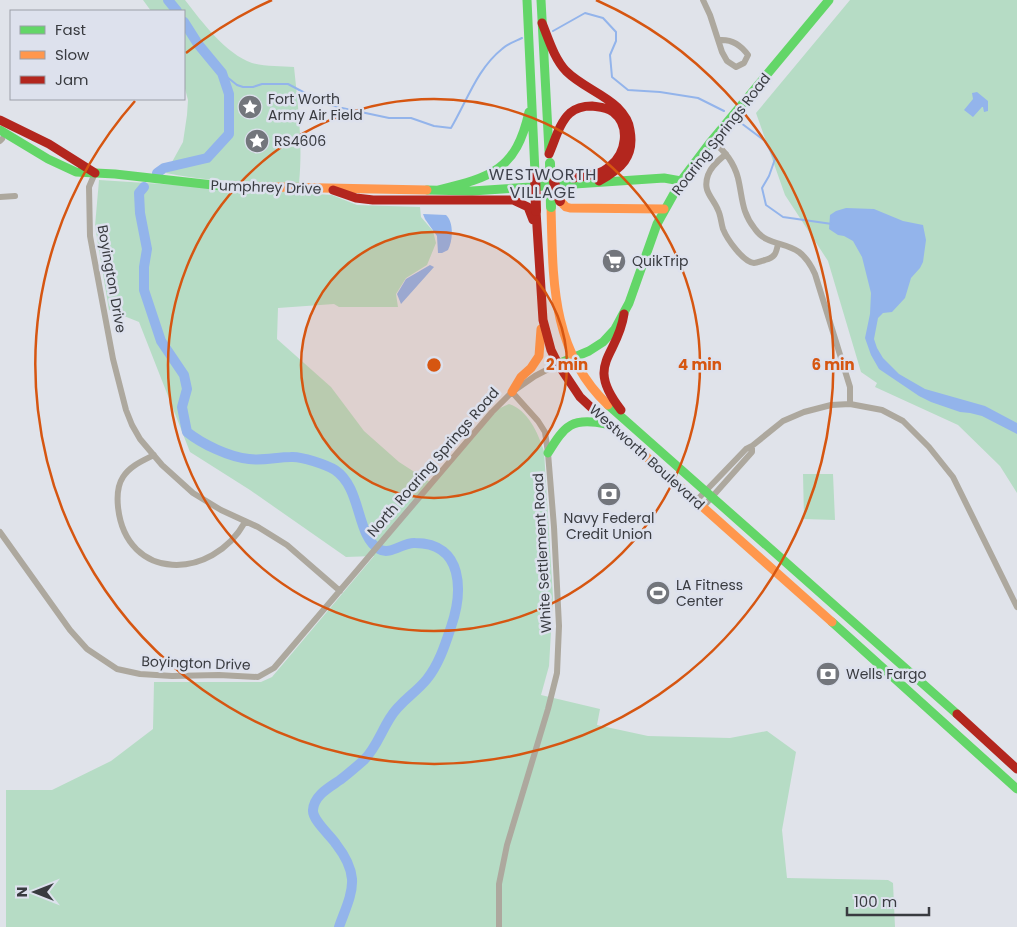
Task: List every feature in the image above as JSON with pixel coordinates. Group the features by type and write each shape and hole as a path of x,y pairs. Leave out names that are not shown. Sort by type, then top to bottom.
{"main road":[{"name":"Westworth Boulevard","path":"527,0 541,306 548,340 558,364 580,397 608,424 826,616 1017,789"},
{"name":"Westworth Boulevard","path":"541,0 555,288 565,335 574,360 606,403 1017,769"},
{"name":"Roaring Springs Road","path":"558,364 574,360 599,345 614,330 624,314 646,252 664,209 681,181 829,0"},
{"path":"542,23 560,64 578,82 618,108 626,116 631,126 632,143 627,160 614,173 599,181"},
{"path":"438,190 470,182 491,173 505,164 516,150 522,137 528,119 531,94"},
{"path":"438,190 574,178 597,174 610,167 621,156 626,142 623,127 615,113 608,108 600,106 583,106 575,110 569,114 560,128 550,158 560,200 570,208 664,209"},
{"path":"0,121 24,129 95,173"},
{"path":"0,121 95,173"},
{"name":"Pumphrey Drive","path":"1,137 69,170 227,187 438,190"},
{"path":"438,190 472,191 664,178 681,181"},
{"path":"333,190 356,198 372,200 504,200 521,202 531,210 537,246"},
{"path":"540,288 555,288"},
{"path":"512,392 521,377 531,368 539,356 542,342 541,306"},
{"path":"624,314 623,328 607,356 604,368 606,386 612,400 643,431 647,440"},
{"path":"548,453 563,430 572,422 581,420 608,424"},
{"path":"763,561 775,566 809,596 814,598 820,593"},
{"path":"826,616 838,620 895,669 899,669 902,666"}],"street":[{"path":"702,0 710,15 722,52 727,61 736,67 744,63 748,55 744,48 726,39 719,40"},
{"path":"712,141 726,154 738,178 743,208 755,230 763,237 801,253 815,274 850,387 850,404"},
{"path":"726,154 714,165 708,175 707,191 717,207 727,237 737,251 753,263 773,257 777,252 778,244"},
{"name":"Boyington Drive","path":"0,532 70,630 88,649 108,664 128,673 258,678 274,668 340,591 287,545 193,493 162,465 140,439 132,426 113,359 90,236 89,187 95,173"},
{"path":"0,197 15,196"},
{"name":"North Roaring Springs Road","path":"340,591 492,412 512,392 535,376 558,364"},
{"name":"White Settlement Road","path":"499,927 499,884 507,845 541,736 557,673 559,611 545,432 538,421 512,392"},
{"path":"700,504 752,452 752,446 783,421 804,412 831,405 850,404 886,411 903,421 947,469 957,485 1017,607"},
{"path":"154,455 132,467 123,478 117,493 117,505 122,527 126,535 145,555 159,562 172,565 193,564 213,556 234,540 246,522"}],"green space":[{"path":"143,0 185,0 215,36 242,59 262,65 294,67 300,139 299,183 215,180 166,173 183,142 187,115 185,10 150,10"},
{"path":"850,0 1017,0 1017,493 1000,466 958,425 875,387 877,383 861,372 828,261 785,195 756,113"},
{"path":"99,180 332,195 357,205 420,207 421,217 433,231 436,243 427,265 406,278 396,294 398,307 339,307 334,304 278,308 277,339 331,387 364,431 399,462 433,484 498,409 509,404 522,411 539,437 544,451 553,597 549,666 541,695 600,709 597,725 648,736 730,738 767,731 796,752 782,830 787,878 888,880 893,883 895,927 6,927 6,790 52,790 111,761 153,729 154,682 261,682 272,677 374,556 346,557 250,490 190,452 139,322 109,310 95,226"},
{"path":"803,474 833,474 835,520 804,519"}],"water":[{"path":"977,92 988,101 988,111 984,112 982,107 973,117 964,110 973,99 972,93"},
{"path":"846,208 874,209 903,221 923,225 926,240 923,262 911,278 905,298 892,312 883,313 878,318 874,339 883,358 899,374 925,389 985,406 1017,423 1017,434 982,416 960,412 931,402 879,369 871,355 865,338 870,314 871,293 862,257 853,241 829,229 830,215"},
{"path":"423,214 446,215 449,218 452,232 448,250 438,253 437,236"},
{"path":"430,265 434,267 401,304 397,294 406,279"}],"waterway":[{"path":"168,0 176,10"},
{"path":"553,31 585,13 603,18 616,32 616,41 610,55 612,77 628,90 660,92 698,98 724,111"},
{"path":"157,173 164,168 207,158 229,134 229,94 222,73 198,44 185,24"},
{"path":"342,108 389,118 411,118 434,126 451,128 473,86 493,57 504,47 522,38"},
{"path":"222,73 237,85 243,87 253,87 262,84 288,84 324,103 338,107"},
{"path":"737,120 765,141 775,159 762,188 766,205 783,217 832,224"},
{"path":"144,187 139,193 140,213 147,249 144,267 144,290 161,341 184,375 187,389 182,407 187,432 200,441 233,456 260,460 295,457 314,461 335,470 344,478 350,488 366,534 379,549 388,551 410,543 431,545 443,551 451,560 456,572 458,585 455,613 435,667 423,684 394,712 364,760 323,792 314,805 313,814 315,818 334,841 351,874 351,891 339,927"}],"traffic: fast":[{"path":"527,0 535,173"},
{"path":"541,0 549,151"},
{"path":"558,364 589,351 603,342 615,329 629,303 657,224 681,181 709,144 829,0"},
{"path":"438,190 487,175 499,168 509,159 517,147 529,112"},
{"path":"0,130 48,159 76,172 115,174 222,186"},
{"path":"550,163 551,207"},
{"path":"427,190 472,191 664,178 681,181"},
{"path":"608,405 957,714"},
{"path":"548,453 559,436 571,425 585,422 606,424"},
{"path":"832,622 1017,789"}],"traffic: slow":[{"path":"222,186 427,190"},
{"path":"560,201 570,208 664,209"},
{"path":"551,207 555,287 565,338 575,362 589,384 608,405"},
{"path":"512,392 521,377 531,368 539,356 541,329"},
{"path":"596,412 832,622"}],"traffic: jam":[{"path":"542,23 555,55 566,71 617,107 628,123 631,139 628,155 620,167 599,181"},
{"path":"549,154 560,127 572,111 586,106 611,110 619,118 624,132 623,147 620,154 610,166 602,171 593,175 574,178"},
{"path":"0,120 49,144 95,173"},
{"path":"535,173 536,211"},
{"path":"554,182 560,201"},
{"path":"333,190 356,198 373,200 513,200 528,207 533,220"},
{"path":"536,211 543,320 551,350 580,397 596,412"},
{"path":"621,410 610,394 605,381 604,370 606,360 621,329 624,314"},
{"path":"957,714 1017,769"}],"place":[{"name":"Fort Worth Army Air Field","path":"250,107"},
{"name":"RS4606","path":"257,141"},
{"name":"QuikTrip","path":"614,261"},
{"name":"Navy Federal Credit Union","path":"609,494"},
{"name":"LA Fitness Center","path":"658,593"},
{"name":"Wells Fargo","path":"828,674"}],"district":[{"name":"WESTWORTH VILLAGE","path":"543,183"}]}
